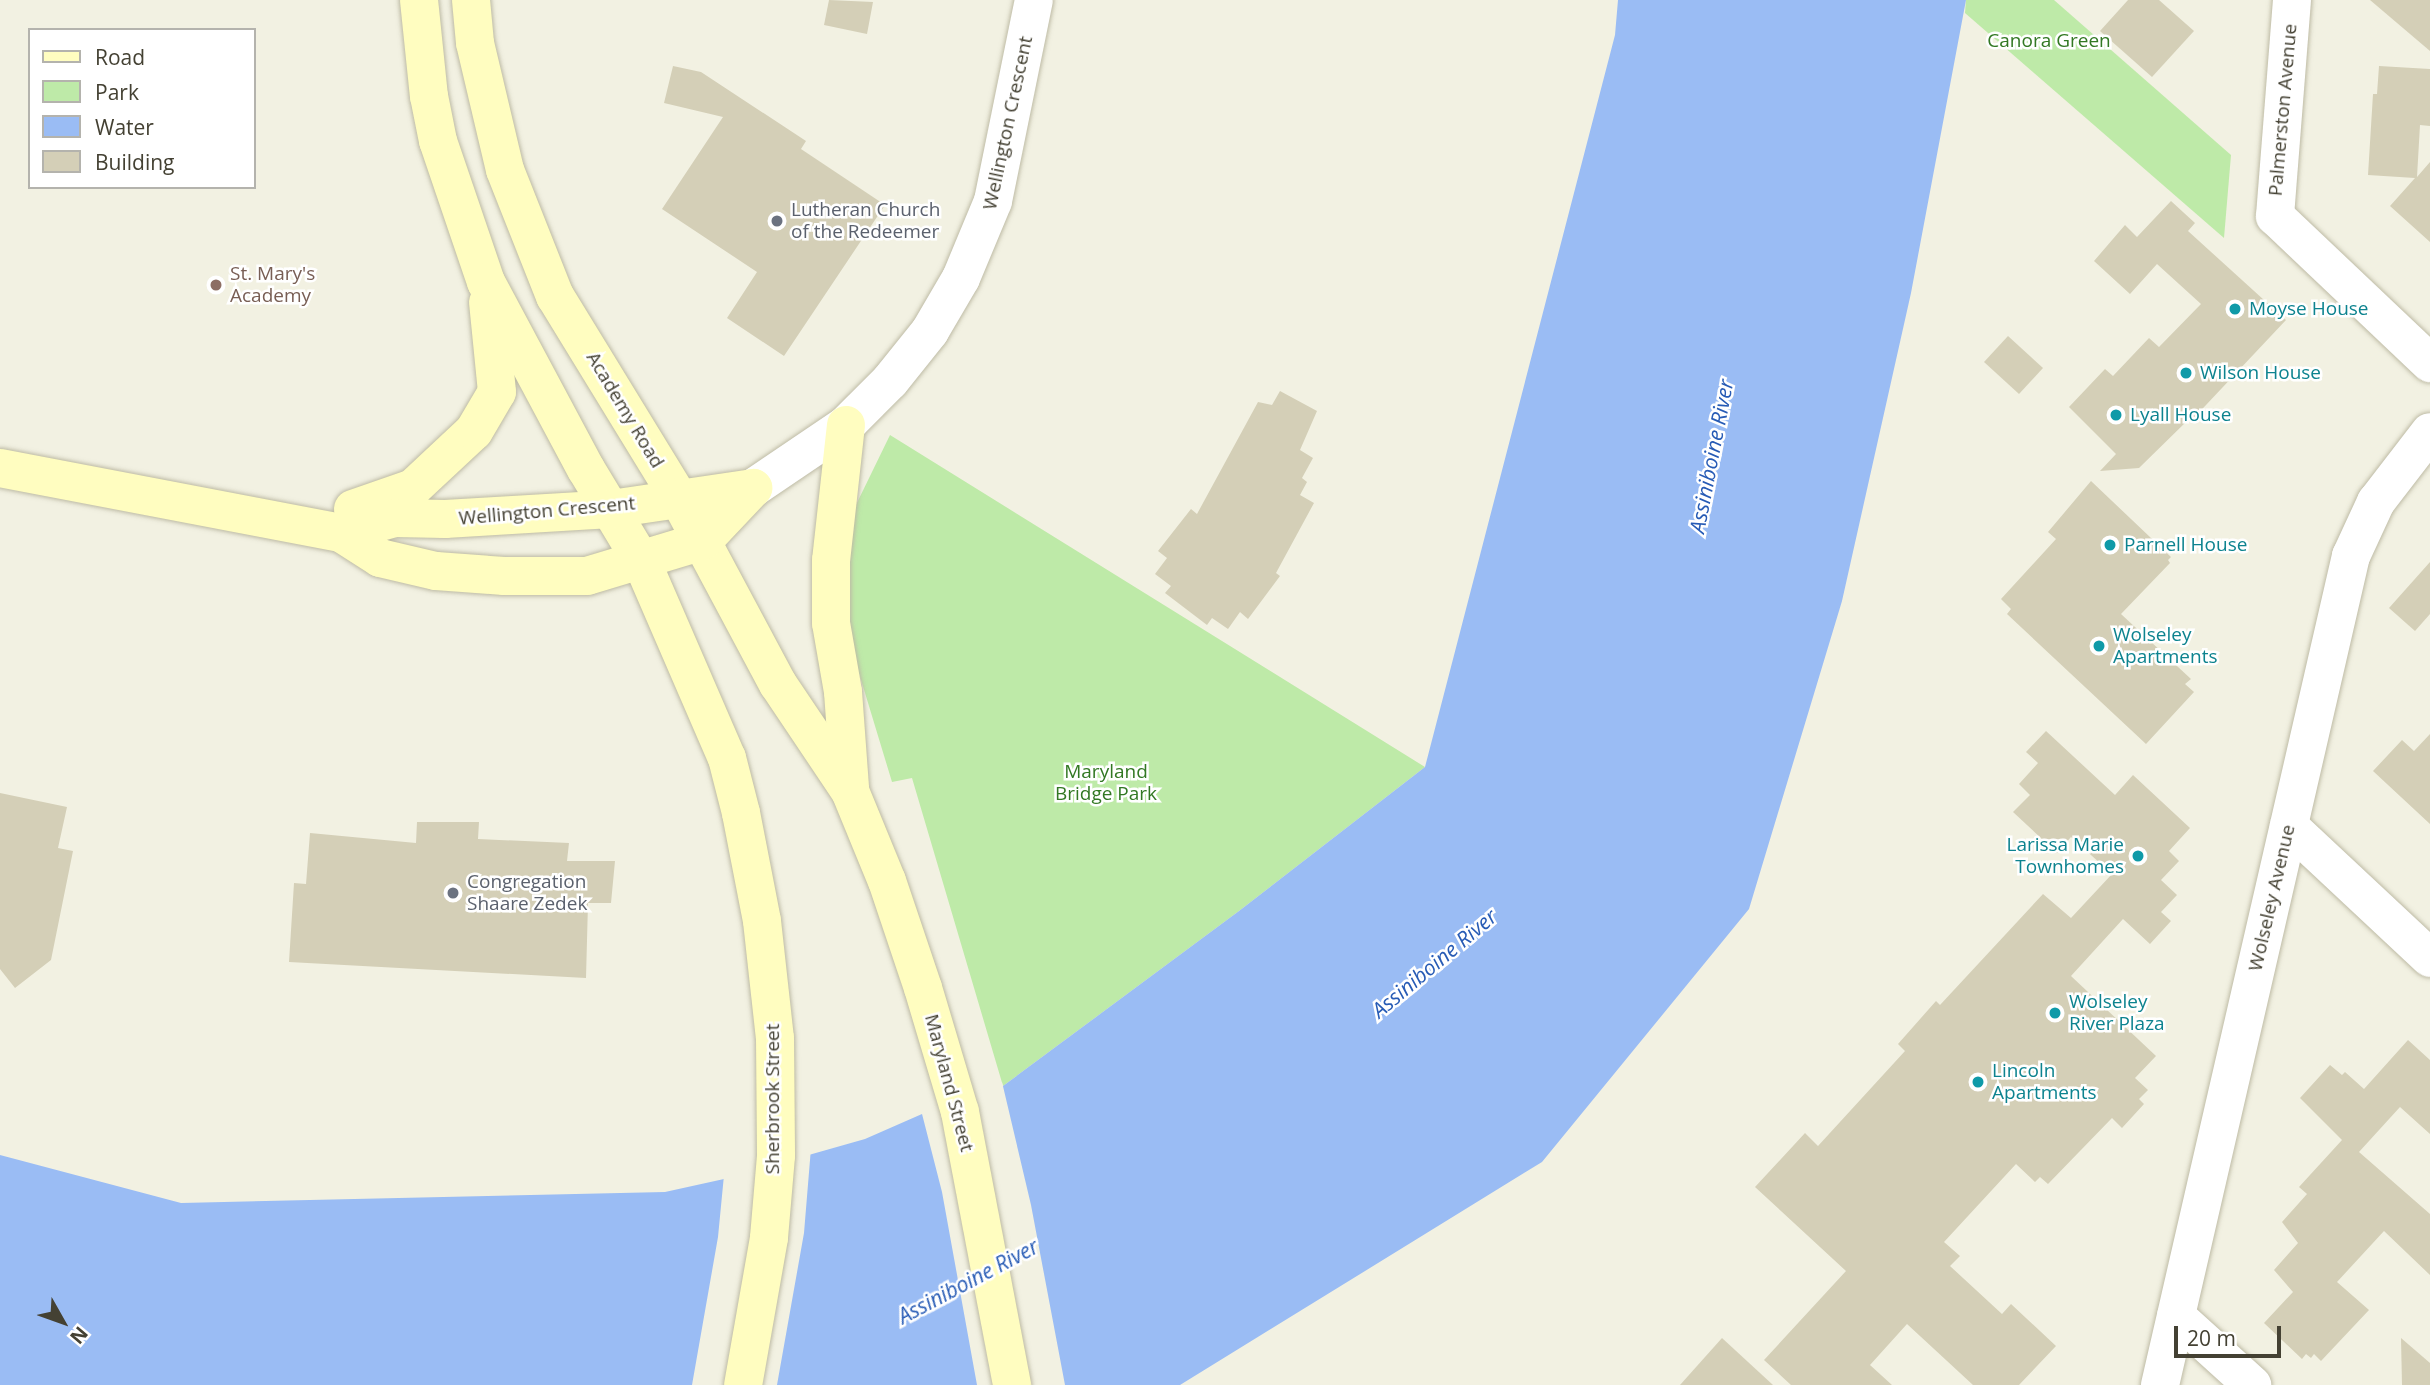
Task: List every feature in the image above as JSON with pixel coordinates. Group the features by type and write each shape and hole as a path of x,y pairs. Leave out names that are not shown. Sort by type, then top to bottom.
{"main road":[{"path":"419,0 429,96 438,142 486,282 586,469 642,562"},
{"name":"Academy Road","path":"471,0 475,43 502,158 555,296 678,497 778,684 850,790"},
{"path":"304,526 413,488 474,431 497,392 486,282"},
{"path":"846,425 831,560 831,610 843,692 850,790"},
{"name":"Wellington Crescent","path":"0,468 341,533 380,558 436,571 504,576 587,576 642,562 703,541 753,488"},
{"name":"Wellington Crescent","path":"341,533 396,518 445,519 611,509 753,488"},
{"name":"Sherbrook Street","path":"642,562 727,758 741,813 762,921 775,1038 776,1156 769,1238 743,1385"},
{"name":"Maryland Street","path":"850,790 887,881 960,1112 1012,1385"}],"street":[{"name":"Wellington Crescent","path":"753,488 846,425 890,381 930,331 978,241 1001,172 1034,0"},
{"name":"Palmerston Avenue","path":"2292,0 2274,216 2430,363"},
{"name":"Wolseley Avenue","path":"2160,1385 2351,556 2376,502 2430,432"},
{"path":"2288,826 2430,958"},
{"path":"2176,1316 2252,1385"}],"green space":[{"name":"Canora Green","path":"1966,0 2054,0 2231,155 2224,238 1965,13"},
{"name":"Maryland Bridge Park","path":"890,435 1425,767 1239,911 1003,1086 912,778 892,782 852,650 843,597 853,511"}],"water":[{"name":"Assiniboine River","path":"1618,0 1966,0 1911,293 1842,601 1749,909 1542,1162 1180,1385 0,1385 0,1155 181,1203 665,1192 724,1179 865,1139 922,1114 1003,1086 1239,911 1425,767 1615,35"}],"pier":[{"path":"1002,1082 1031,1205 1065,1385 977,1385 942,1192 921,1110"},
{"path":"811,1148 804,1233 777,1385 692,1385 718,1237 724,1175"}],"building":[{"path":"829,0 873,2 867,34 824,25"},
{"path":"2128,0 2159,0 2194,31 2152,77 2100,31"},
{"path":"2370,0 2430,0 2430,51"},
{"name":"Lutheran Church of the Redeemer","path":"673,66 701,72 806,141 801,149 885,205 784,356 727,318 757,272 662,209 723,117 664,103"},
{"path":"2379,66 2430,69 2430,126 2420,125 2417,177 2430,162 2430,242 2390,206 2415,178 2368,175 2373,94 2377,94"},
{"path":"2171,201 2195,223 2188,231 2286,320 2190,422 2188,420 2139,468 2100,471 2116,454 2069,407 2105,369 2113,376 2149,338 2159,347 2201,304 2157,264 2130,294 2094,261 2125,225 2137,237"},
{"path":"2008,336 2043,368 2019,394 1984,362"},
{"path":"1280,391 1317,411 1300,450 1313,458 1302,478 1307,482 1300,495 1314,503 1276,573 1280,576 1248,619 1240,612 1228,629 1212,618 1207,625 1165,593 1171,586 1155,574 1167,558 1158,551 1191,509 1197,514 1258,402 1272,405"},
{"name":"Wolseley Apartments","path":"2091,481 2171,557 2168,560 2170,563 2121,614 2191,679 2185,684 2194,692 2146,744 2007,614 2011,609 2001,599 2056,539 2048,532"},
{"path":"2430,562 2430,614 2415,631 2389,608"},
{"path":"2046,731 2115,795 2133,775 2190,828 2169,851 2179,861 2161,880 2177,895 2161,912 2171,921 2150,944 2123,919 2071,976 2156,1056 2135,1078 2148,1090 2139,1099 2144,1104 2122,1128 2112,1118 2048,1184 2040,1177 2035,1182 2016,1164 1944,1242 1960,1256 1950,1266 2002,1314 2011,1304 2056,1346 2019,1385 1973,1385 1907,1324 1870,1365 1892,1385 1791,1385 1764,1360 1846,1271 1755,1187 1805,1133 1818,1146 1905,1051 1898,1044 1936,1001 1940,1005 2043,894 2071,918 2112,874 2071,837 2057,853 2013,812 2030,795 2019,784 2038,763 2026,752"},
{"path":"2430,734 2430,824 2373,771 2402,740 2414,751"},
{"path":"0,793 67,807 58,848 73,851 51,960 15,988 0,969"},
{"name":"Congregation Shaare Zedek","path":"417,822 479,822 478,839 569,843 567,861 615,861 611,903 588,903 586,978 289,962 294,883 306,884 310,833 416,843"},
{"path":"2408,1040 2430,1060 2430,1134 2400,1107 2359,1152 2430,1214 2430,1275 2384,1231 2337,1282 2369,1310 2321,1361 2314,1354 2311,1358 2306,1354 2302,1359 2264,1323 2293,1292 2274,1270 2298,1243 2282,1222 2307,1194 2299,1187 2342,1140 2300,1098 2330,1065 2342,1075 2345,1072 2364,1089"},
{"path":"1722,1338 1773,1385 1680,1385"},
{"path":"2401,1338 2430,1363 2430,1385 2402,1385"}],"place":[{"name":"Lutheran Church of the Redeemer","path":"777,221"},
{"name":"St. Mary's Academy","path":"216,285"},
{"name":"Moyse House","path":"2235,309"},
{"name":"Wilson House","path":"2186,373"},
{"name":"Lyall House","path":"2116,415"},
{"name":"Parnell House","path":"2110,545"},
{"name":"Wolseley Apartments","path":"2099,646"},
{"name":"Larissa Marie Townhomes","path":"2138,856"},
{"name":"Congregation Shaare Zedek","path":"453,893"},
{"name":"Wolseley River Plaza","path":"2055,1013"},
{"name":"Lincoln Apartments","path":"1978,1082"}]}
